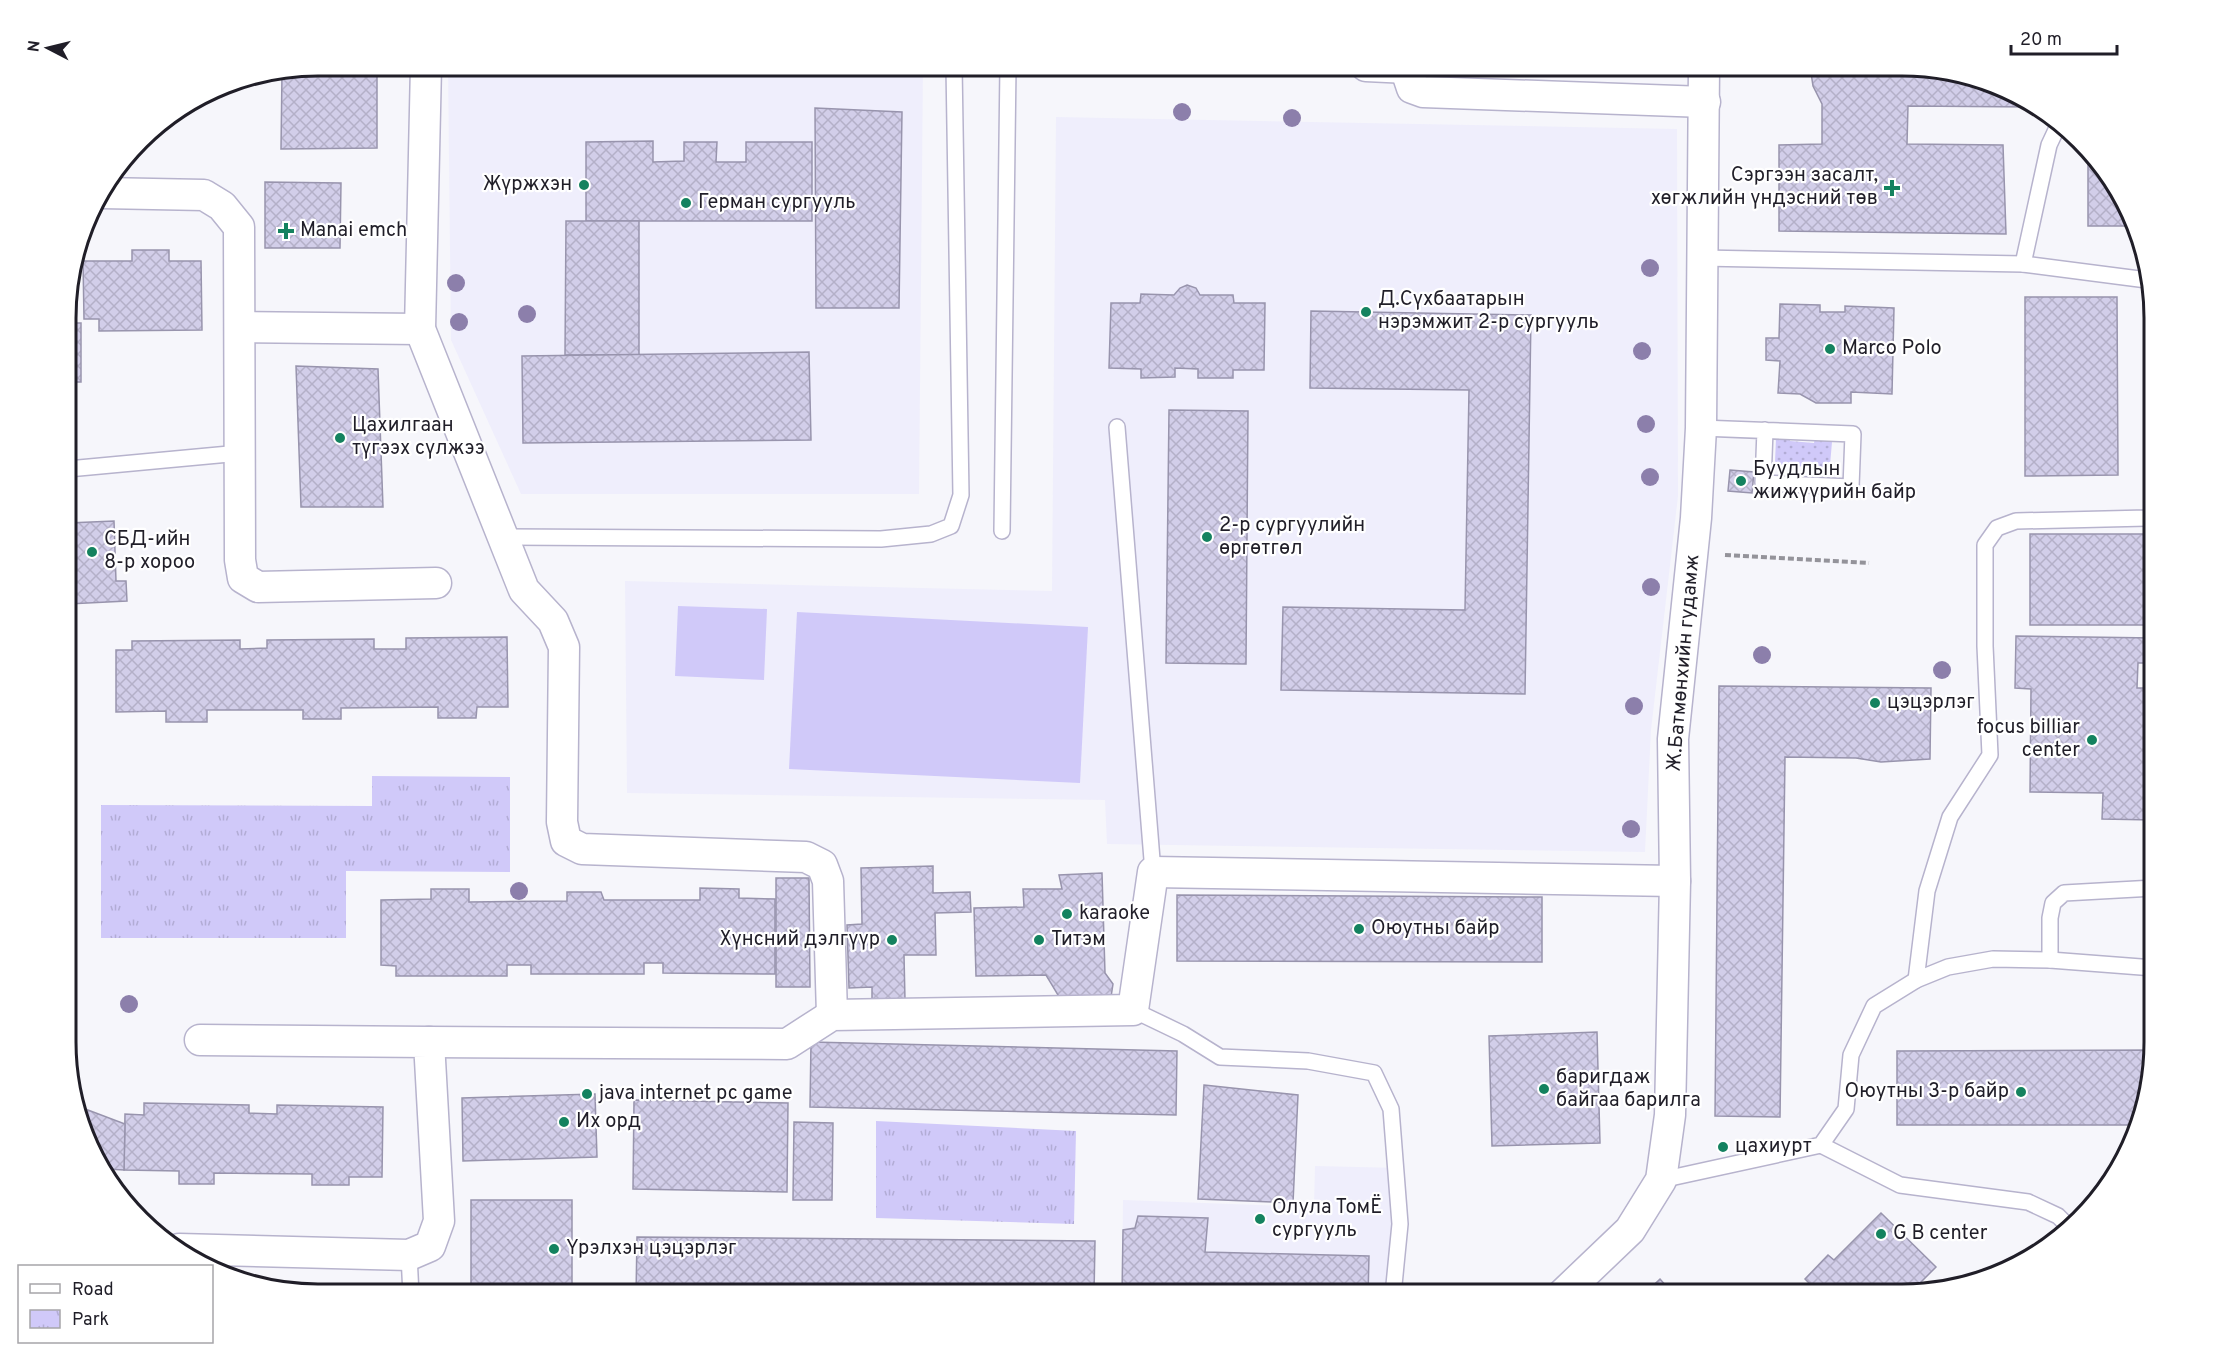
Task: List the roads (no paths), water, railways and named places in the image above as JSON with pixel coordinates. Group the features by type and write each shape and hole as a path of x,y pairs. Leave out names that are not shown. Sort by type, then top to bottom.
{"street":[{"path":"426,76 420,329 525,590 552,621 564,647 562,822 566,841 582,849 806,857 822,865 828,881 832,1015"},
{"path":"1410,76 1412,88 1423,92 1705,102"},
{"name":"Ж.Батмөнхийн гудамж","path":"1574,1284 1630,1230 1661,1180 1670,1115 1674,881 1673,739 1696,518 1701,428 1704,76"},
{"path":"111,193 204,195 222,206 239,227 240,560 243,578 258,587 436,583"},
{"path":"240,327 420,329"},
{"path":"200,1040 787,1044 832,1015 1133,1010 1153,872 1674,881"},
{"path":"193,1249 409,1255 430,1246 439,1221 429,1042"}],"lane":[{"path":"503,537 881,539 931,534 951,526 961,495 954,76"},
{"path":"1002,531 1008,76"},
{"path":"2023,264 2049,145 2056,131"},
{"path":"1701,258 2023,264 2141,279"},
{"path":"1117,427 1153,872"},
{"path":"1701,428 1765,430 1853,434 1851,487 1763,483 1765,430"},
{"path":"76,468 240,453"},
{"path":"1916,980 1927,891 1950,817 1990,755 1985,646 1985,545 1997,528 2016,521 2144,518"},
{"path":"2050,960 2050,918 2053,903 2064,893 2144,889"},
{"path":"1821,1146 1846,1109 1851,1055 1874,1006 1916,980 1948,967 1993,959 2050,960 2144,967"},
{"path":"1133,1010 1183,1034 1220,1057 1308,1062 1374,1073 1391,1109 1400,1224 1394,1284"},
{"path":"1661,1180 1821,1146 1900,1185 2028,1202 2058,1216 2065,1223"},
{"path":"409,1255 410,1284"}],"place":[{"name":"Жүржхэн","path":"584,185"},
{"name":"Сэргээн засалт, хөгжлийн үндэсний төв","path":"1892,188"},
{"name":"Герман сургууль","path":"686,203"},
{"name":"Manai emch","path":"286,231"},
{"name":"Д.Сүхбаатарын нэрэмжит 2-р сургууль","path":"1366,312"},
{"name":"Marco Polo","path":"1830,349"},
{"name":"Цахилгаан түгээх сүлжээ","path":"340,438"},
{"name":"Буудлын жижүүрийн байр","path":"1741,481"},
{"name":"2-р сургуулийн өргөтгөл","path":"1207,537"},
{"name":"СБД-ийн 8-р хороо","path":"92,552"},
{"name":"цэцэрлэг","path":"1875,703"},
{"name":"focus billiar center","path":"2092,740"},
{"name":"karaoke","path":"1067,914"},
{"name":"Оюутны байр","path":"1359,929"},
{"name":"Хүнсний дэлгүүр","path":"892,940"},
{"name":"Титэм","path":"1039,940"},
{"name":"баригдаж байгаа барилга","path":"1544,1089"},
{"name":"Оюутны 3-р байр","path":"2021,1092"},
{"name":"java internet pc game","path":"587,1094"},
{"name":"Их орд","path":"564,1122"},
{"name":"цахиурт","path":"1723,1147"},
{"name":"Олула ТомЁ сургууль","path":"1260,1219"},
{"name":"G B center","path":"1881,1234"},
{"name":"Үрэлхэн цэцэрлэг","path":"554,1249"}]}
